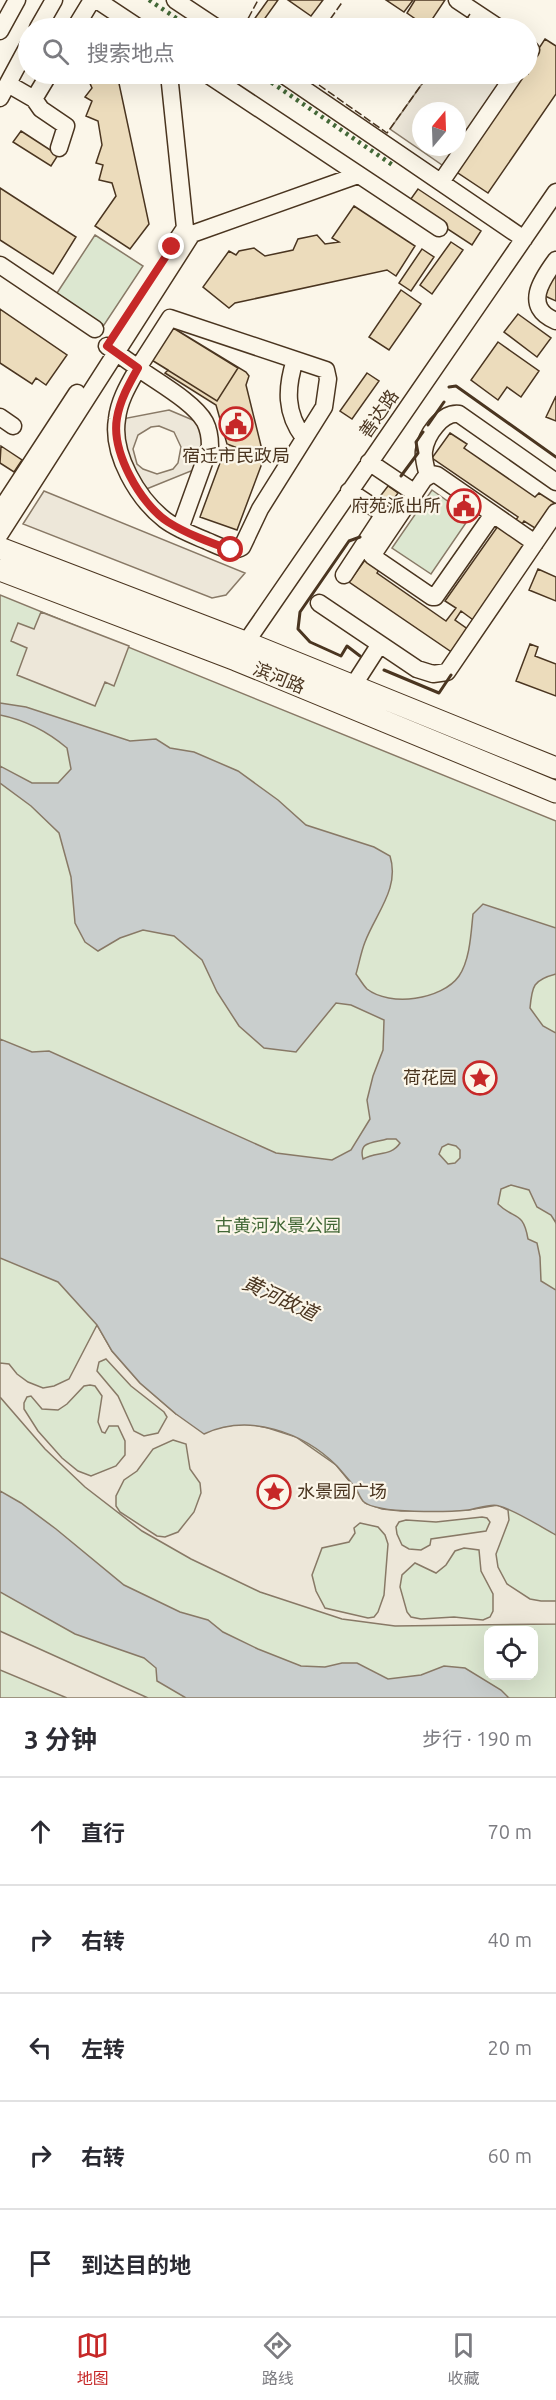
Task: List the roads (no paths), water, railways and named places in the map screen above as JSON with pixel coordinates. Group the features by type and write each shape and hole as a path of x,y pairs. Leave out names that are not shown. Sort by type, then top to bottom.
{"main road":[{"name":"滨河路","path":"0,548 240,651 556,792"},
{"name":"滨河路","path":"0,570 240,651 353,686 556,768"}],"street":[{"path":"0,31 17,0"},
{"path":"44,18 54,0"},
{"path":"81,18 92,0"},
{"path":"97,0 124,18"},
{"path":"175,0 202,18"},
{"path":"457,0 485,18"},
{"path":"18,64 2,94 34,99 41,109 66,126 59,148"},
{"path":"34,99 43,84"},
{"path":"112,349 184,228 170,84"},
{"path":"222,84 439,228"},
{"path":"297,84 524,239"},
{"path":"441,182 507,84"},
{"path":"0,534 8,506 112,349 192,234 358,175"},
{"name":"善达路","path":"240,651 556,193"},
{"path":"556,260 543,278 537,294 541,308 556,321"},
{"path":"0,266 95,329"},
{"path":"170,318 296,360 326,370 328,379 324,407 260,509 242,547 231,550 166,521 138,490 120,454 116,420 127,388 170,318"},
{"path":"112,349 195,409 205,422 210,446 180,529"},
{"path":"296,360 290,374 288,400 296,427 304,438"},
{"path":"428,476 425,466 425,446 445,416 454,413 459,414 556,482"},
{"path":"369,462 415,493"},
{"path":"344,574 428,476 437,475 535,543"},
{"path":"349,491 390,518"},
{"path":"319,603 417,669 433,674 447,672 556,512"},
{"path":"390,518 372,556 432,597 438,594 493,514"},
{"path":"353,686 380,644"}],"water":[{"name":"黄河故道","path":"0,703 26,707 130,741 156,739 170,748 194,752 238,771 278,800 306,825 374,847 390,856 392,879 389,890 365,942 356,974 367,989 377,995 389,998 415,998 441,991 451,984 463,970 473,914 483,904 556,928 556,974 535,985 530,1008 543,1026 556,1033 556,1223 551,1215 537,1207 529,1190 511,1185 501,1189 498,1204 521,1219 528,1239 537,1243 541,1281 556,1290 556,1535 496,1505 468,1510 430,1512 383,1509 372,1506 363,1501 355,1487 323,1454 292,1435 275,1429 239,1425 204,1434 176,1414 140,1383 112,1351 97,1325 58,1282 0,1258 0,1039 32,1052 49,1051 276,1153 332,1160 351,1150 370,1119 367,1100 383,1050 384,1020 351,1005 336,1003 296,1052 264,1048 239,1026 217,992 202,960 174,936 143,930 120,938 98,951 85,942 75,923 71,877 59,833 31,806 0,783 0,766 32,783 58,783 71,769 67,748 36,727 0,715","holes":["387,1139 396,1139 400,1143 388,1152 363,1159 362,1153 365,1146","448,1144 460,1150 460,1158 455,1163 448,1164 439,1154 442,1147"]},
{"path":"0,1491 21,1503 56,1529 124,1585 180,1612 208,1620 223,1632 258,1649 301,1666 325,1667 342,1663 357,1663 388,1679 421,1675 444,1666 465,1668 501,1690 509,1698 186,1698 157,1681 156,1668 144,1658 75,1634 0,1592"}],"place":[{"name":"宿迁市民政局","path":"236,424"},
{"name":"府苑派出所","path":"464,506"},
{"name":"荷花园","path":"480,1078"},
{"name":"水景园广场","path":"274,1492"}],"park label":[{"name":"古黄河水景公园","path":"278,1226"}]}
